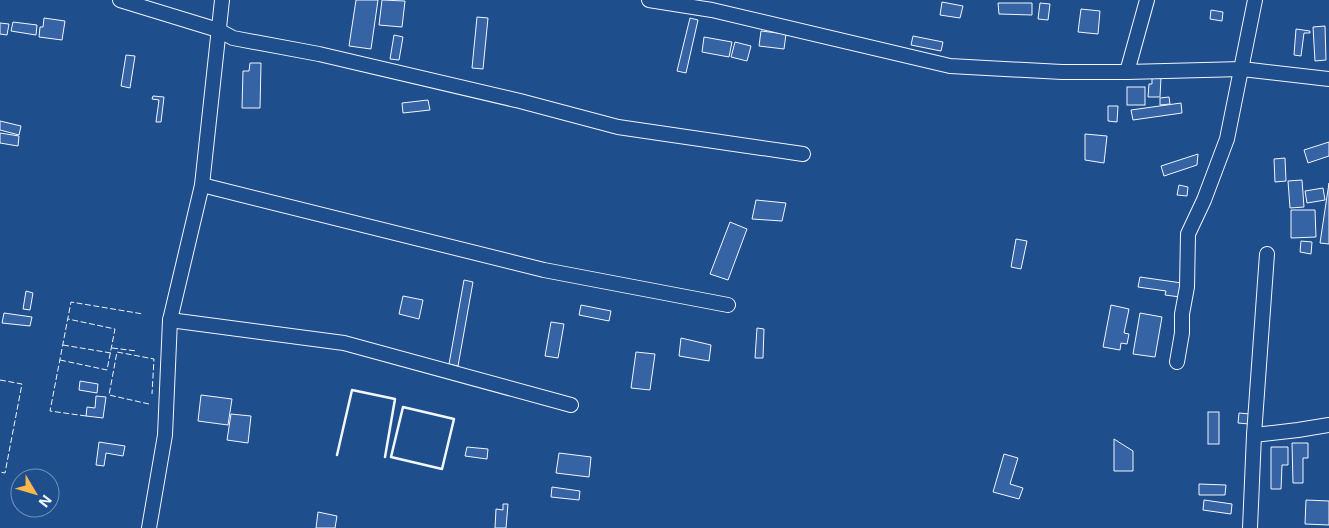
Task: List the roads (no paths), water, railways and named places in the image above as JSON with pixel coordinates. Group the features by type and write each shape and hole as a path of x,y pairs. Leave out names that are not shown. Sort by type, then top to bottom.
{"street":[{"path":"120,0 218,30 233,38 319,54 501,96 618,127 803,154"},
{"path":"149,528 165,435 170,320 202,185 222,0"},
{"path":"649,0 712,10 950,66 1062,72 1242,69 1329,79"},
{"path":"1127,72 1147,0"},
{"path":"1177,362 1187,287 1188,234 1204,200 1227,139 1255,0"},
{"path":"202,185 544,270 728,305"},
{"path":"1250,528 1254,435 1267,254"},
{"path":"170,320 344,343 571,405"},
{"path":"1254,435 1329,425"}]}
